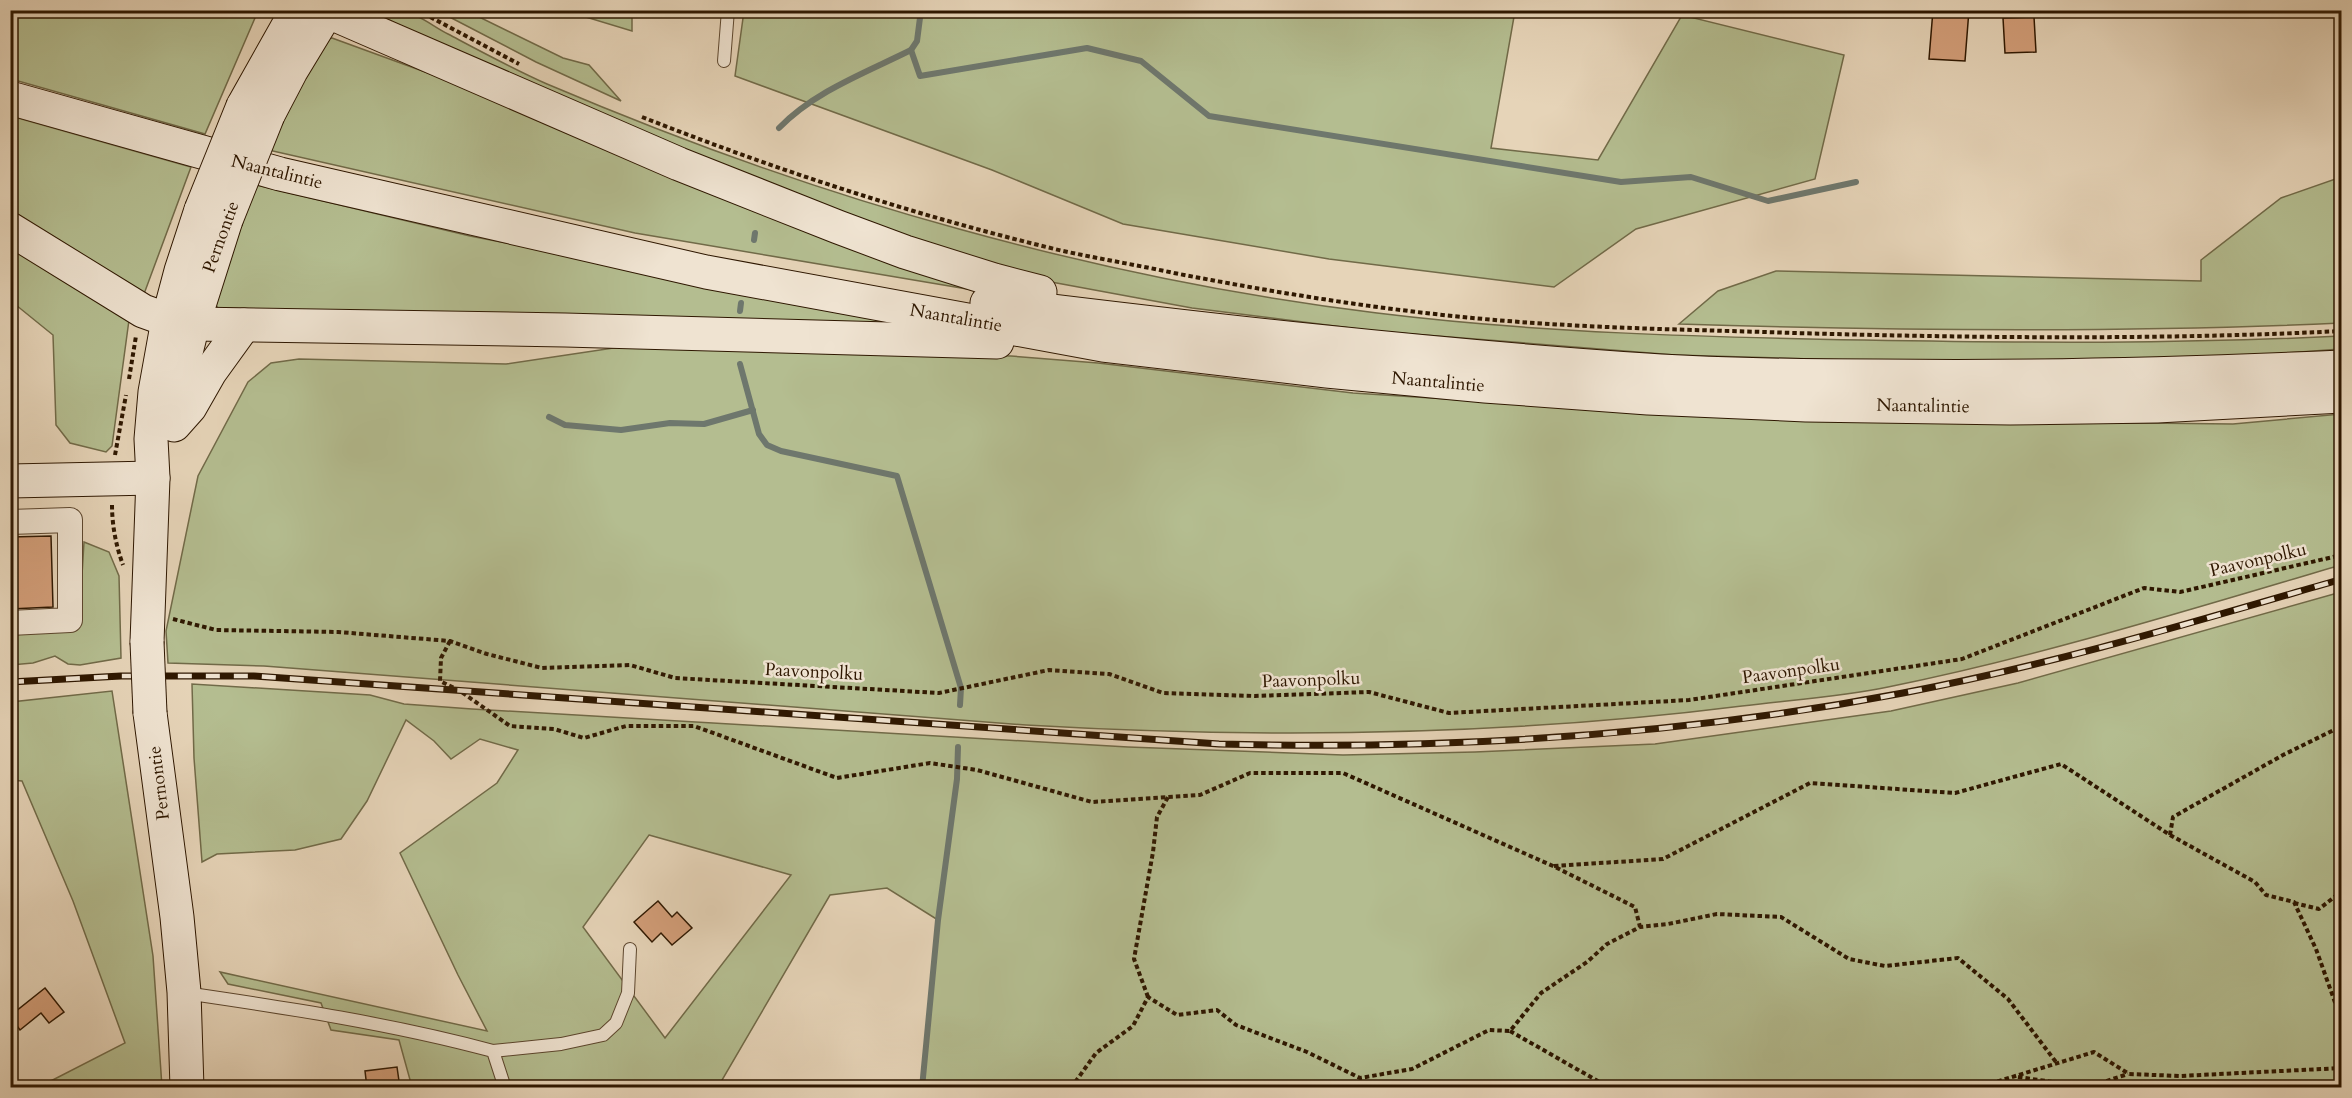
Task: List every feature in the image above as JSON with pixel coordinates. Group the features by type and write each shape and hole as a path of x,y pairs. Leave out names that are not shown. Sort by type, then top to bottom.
{"main road":[{"name":"Pernontie","path":"153,478 169,431 176,392 181,322 181,271 214,215 256,111 319,11"},
{"path":"319,11 679,164 905,252 994,280 1172,326"},
{"name":"Naantalintie","path":"10,98 280,174 717,274 1103,345 1328,371 1485,386 1648,398 1761,403 2010,408 2134,406 2342,396"},
{"path":"10,229 143,311 181,322 244,326 565,330 1103,345"},
{"name":"Naantalintie","path":"546,234 891,289 1172,326 1504,359 1648,370 1771,375 2022,378 2177,375 2342,367"},
{"name":"Pernontie","path":"181,322 155,392 151,439 153,478 148,630 150,713 177,917 184,993 187,1088"},
{"path":"169,431 190,406 210,372 244,326"},
{"path":"10,481 153,478"}],"street":[{"path":"10,522 70,520 69,620 10,623"}],"lane":[{"path":"724,61 728,10"},
{"path":"184,993 248,1002 436,1037 493,1051 561,1044 603,1035 616,1023 628,993 630,949"},
{"path":"493,1051 505,1088"}],"path":[{"path":"417,10 529,69"},
{"path":"634,114 775,166 893,205 1066,252 1256,289 1377,307 1536,323 1652,329 1931,337 2106,338 2342,331"},
{"name":"Paavonpolku","path":"148,630 169,618 216,630 338,632 450,641 542,668 630,665 675,678 939,693 1048,670 1108,674 1163,693 1255,696 1369,692 1449,713 1689,700 1962,659 2144,588 2180,591 2342,555"},
{"path":"450,641 441,658 440,681 460,691 510,726 554,729 584,738 626,726 694,726 837,778 930,763 977,770 1092,802 1200,795 1250,773 1343,773 1553,866 1635,907 1640,927"},
{"path":"2170,835 2174,817 2283,755 2342,726"},
{"path":"1553,866 1663,859 1810,783 1955,794 2061,764 2170,835 2255,882 2266,895 2319,909 2342,891"},
{"path":"1168,797 1157,817 1134,959 1148,998 1177,1015 1217,1010 1236,1024 1307,1052 1360,1078 1412,1069 1489,1030 1510,1031 1610,1088"},
{"path":"2294,902 2316,949 2342,1023"},
{"path":"1510,1031 1541,993 1587,962 1607,944 1640,927 1717,914 1781,917 1849,959 1885,966 1958,958 2008,999 2056,1062"},
{"path":"1071,1088 1095,1053 1133,1026 1148,998"},
{"path":"1976,1088 2094,1052 2129,1074"},
{"path":"2014,1077 2088,1087 2129,1074 2180,1076 2342,1068"}],"green space":[{"path":"10,11 258,11 205,134 11,79"},
{"path":"372,11 408,12 547,84 699,145 802,181 1011,243 1115,268 1219,289 1377,313 1560,330 1803,339 2043,342 2162,342 2341,336 2341,349 2244,356 1918,362 1675,355 1374,331 1192,308 1035,279 819,209 408,30"},
{"path":"438,11 467,11 563,58 589,65 621,101 536,62"},
{"path":"566,11 632,11 632,31"},
{"path":"744,11 1515,11 1491,148 1598,160 1682,15 1844,55 1815,179 1636,229 1554,287 1329,259 1123,224 992,170 735,76"},
{"path":"332,38 502,100 973,290 635,233 264,149 326,39"},
{"path":"11,116 191,167 144,294 11,216"},
{"path":"2341,177 2341,323 2010,330 1679,324 1718,291 1776,271 2201,281 2201,260 2281,198"},
{"path":"252,184 470,236 945,325 218,308 212,300"},
{"path":"10,245 129,320 112,446 106,452 70,443 56,425 53,335 11,301"},
{"path":"620,347 1011,356 1098,363 1353,393 1557,406 1878,420 2233,424 2341,414 2341,565 2059,646 1945,675 1870,690 1653,716 1474,729 1295,733 1026,725 264,666 168,663 166,631 198,476 248,382 271,363 299,359 506,364"},
{"path":"84,542 109,552 119,576 121,658 80,665 68,664 55,656 33,663 11,665 11,635 79,625"},
{"path":"2341,592 2341,1087 922,1087 938,920 887,888 830,895 718,1087 412,1087 399,1040 331,1030 321,1003 228,984 220,972 487,1031 400,853 497,783 518,750 480,739 451,759 434,741 406,720 367,801 341,839 295,850 217,854 202,862 194,758 192,684 370,695 404,704 472,709 1128,747 1343,755 1655,744 1891,711 2018,683","holes":["649,835 791,875 665,1038 583,927"]},
{"path":"112,691 153,956 162,1087 39,1087 125,1043 73,901 22,781 11,780 11,702"}],"building":[{"path":"1933,10 1969,10 1965,61 1929,59"},
{"path":"2034,17 2036,52 2005,53 2003,18"},
{"path":"51,536 53,607 10,609 10,537"},
{"path":"658,901 672,917 677,912 692,928 672,945 661,933 652,942 634,922"},
{"path":"45,988 64,1012 49,1023 41,1013 20,1030 10,1016"},
{"path":"397,1067 400,1088 367,1088 365,1071"}],"waterway":[{"path":"911,50 917,41 921,10"},
{"path":"779,128 808,103 824,93 911,50 920,76 1087,48 1141,61 1209,116 1621,182 1691,177 1768,201 1856,182"},
{"path":"754,240 755,233"},
{"path":"740,311 741,303"},
{"path":"740,364 759,434 767,445 781,451 897,476 961,688 960,705"},
{"path":"549,417 565,425 621,430 670,423 704,424 753,410"},
{"path":"922,1088 938,920 957,779 958,747"}],"railway":[{"path":"10,682 121,676 254,676 1219,744 1391,745 1476,742 1648,730 1818,708 1903,693 2069,656 2342,579"}]}
